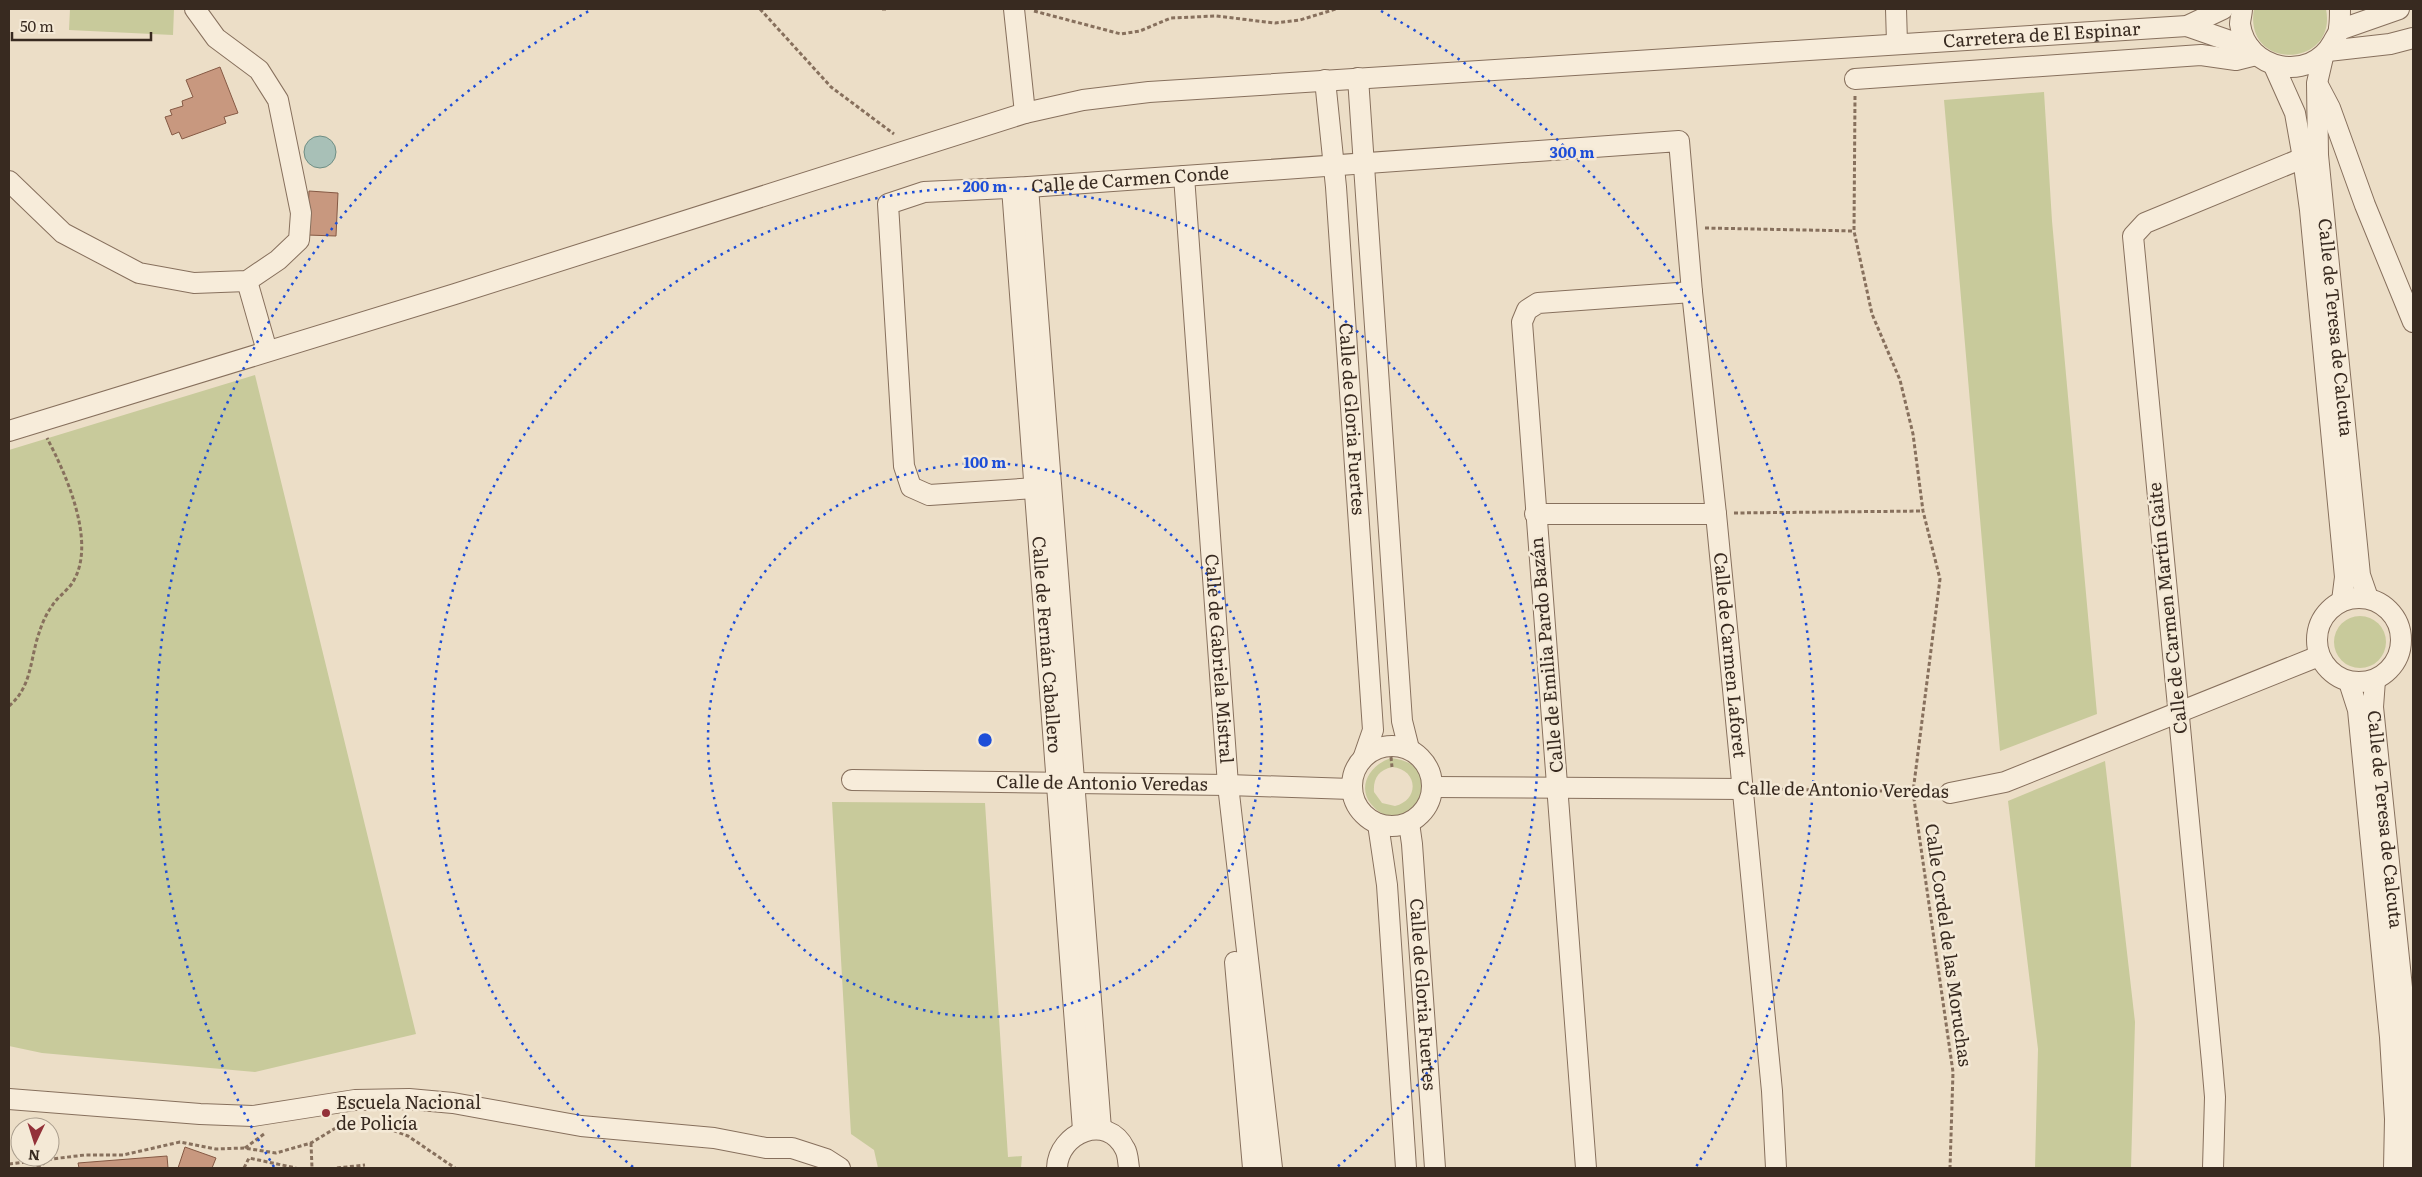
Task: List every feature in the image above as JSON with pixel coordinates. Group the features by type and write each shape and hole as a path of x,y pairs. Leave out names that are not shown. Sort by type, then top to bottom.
{"street":[{"path":"9,181 64,233 138,273 194,283 247,281 278,260 299,240 301,213 278,100 259,70 216,38 195,9"},
{"path":"1014,9 1025,113"},
{"path":"1896,9 1897,43"},
{"name":"Carretera de El Espinar","path":"9,431 909,151 1025,113 1083,100 1149,92 1325,80 2187,26 2223,9"},
{"path":"1856,79 2200,55 2236,60 2253,51 2240,24 2242,9"},
{"path":"2340,9 2339,30 2399,9"},
{"name":"Carretera de El Espinar","path":"2187,26 2253,51 2274,66"},
{"name":"Calle de Teresa de Calcuta","path":"2339,30 2325,54 2316,83 2318,154 2325,208 2360,575 2368,598"},
{"path":"2274,66 2300,67 2325,54 2390,44 2413,38"},
{"name":"Calle de Teresa de Calcuta","path":"2274,66 2296,113 2310,210 2345,577 2342,601"},
{"name":"Calle de Gloria Fuertes","path":"1358,78 1402,721 1410,749"},
{"name":"Calle de Gloria Fuertes","path":"1325,80 1334,166 1373,730 1364,756"},
{"path":"2316,83 2330,108 2366,205 2413,322"},
{"name":"Calle de Carmen Conde","path":"1043,488 929,495 911,487 904,466 888,204 924,192 1020,188 1680,141"},
{"name":"Calle de Carmen Laforet","path":"1680,141 1693,298 1772,1091 1776,1168"},
{"name":"Calle de Carmen Martín Gaite","path":"2213,1168 2215,1097 2132,236 2145,223 2303,158"},
{"name":"Calle de Gabriela Mistral","path":"1178,177 1253,1168"},
{"path":"2325,208 2333,185 2347,184 2366,205"},
{"name":"Calle de Fernán Caballero","path":"1020,188 1092,1130"},
{"path":"247,281 267,351"},
{"name":"Calle de Emilia Pardo Bazán","path":"1597,1168 1541,514 1535,330 1537,318 1545,314 1693,298"},
{"path":"1541,514 1716,514"},
{"path":"2355,597 2368,598 2387,607 2406,621 2402,646 2393,666 2375,680 2362,683 2349,682 2331,672 2319,656 2316,634 2325,614 2342,601 2355,597"},
{"name":"Calle de Antonio Veredas","path":"1950,793 2005,782 2319,656"},
{"name":"Calle de Teresa de Calcuta","path":"2375,680 2373,708 2409,1008 2412,1118 2411,1168"},
{"name":"Calle de Teresa de Calcuta","path":"2349,682 2358,710 2390,1037 2395,1119 2394,1168"},
{"path":"1400,746 1410,749 1427,765 1433,787 1426,808 1408,823 1388,826 1378,824 1360,811 1351,789 1354,772 1364,756 1381,747 1400,746"},
{"name":"Calle de Antonio Veredas","path":"852,780 1224,784 1351,789"},
{"name":"Calle de Gabriela Mistral","path":"1224,784 1272,1168"},
{"name":"Calle de Antonio Veredas","path":"1433,787 1742,789"},
{"name":"Calle de Emilia Pardo Bazán","path":"1564,788 1586,1168"},
{"name":"Calle de Gloria Fuertes","path":"1408,823 1412,844 1435,1168"},
{"name":"Calle de Gloria Fuertes","path":"1378,824 1387,885 1406,1168"},
{"path":"9,1099 200,1114 253,1116 355,1100 409,1099 453,1103 581,1126 714,1138 766,1148 792,1148 826,1159 840,1168"},
{"path":"1057,1168 1057,1161 1066,1142 1092,1130 1115,1137 1126,1149 1129,1168"}],"path":[{"path":"760,9 831,87 898,138 909,151"},
{"path":"882,9 888,9"},
{"path":"1026,9 1121,34 1140,31 1171,18 1216,16 1275,23 1300,20 1336,9"},
{"name":"Calle Cordel de las Moruchas","path":"1856,79 1854,231 1872,314 1900,380 1914,434 1923,511 1940,579 1913,792 1953,1072 1950,1168"},
{"path":"1687,230 1710,228 1854,231"},
{"path":"9,706 30,675 38,636 46,616 52,605 74,581 80,566 82,550 77,513 65,478 39,422"},
{"path":"1716,514 1923,511"},
{"name":"Calle de Antonio Veredas","path":"1742,789 1950,793"},
{"path":"359,1118 408,1136 454,1168"},
{"path":"60,1158 123,1155 180,1142 216,1149 244,1148 276,1152 310,1143 338,1126 352,1121"},
{"path":"310,1143 312,1168"},
{"path":"244,1168 248,1158 296,1168"},
{"path":"337,1168 365,1165"}],"green space":[{"path":"70,9 174,9 173,35 69,30"},
{"path":"2254,9 2326,9 2326,29 2318,43 2306,52 2290,55 2275,52 2262,44 2254,30"},
{"path":"2044,92 2052,221 2097,714 2000,751 1944,100"},
{"path":"255,375 416,1034 255,1072 42,1053 9,1046 9,450"},
{"path":"2360,616 2370,618 2378,624 2384,632 2386,642 2384,652 2378,660 2370,666 2360,668 2350,666 2342,660 2336,652 2334,642 2336,632 2342,624 2350,618"},
{"path":"1391,758 1410,764 1420,774 1422,787 1418,800 1410,810 1398,816 1385,815 1371,804 1365,790 1368,776 1372,770","holes":["1387,768 1401,769 1407,773 1413,785 1409,798 1395,806 1382,803 1374,792 1378,775"]},
{"path":"2105,761 2135,1022 2131,1168 2035,1168 2038,1049 2008,801"},
{"path":"832,802 985,803 1008,1157 1022,1156 1021,1168 878,1168 874,1150 851,1134"}],"shaded area":[{"path":"320,136 331,141 336,152 331,163 320,168 309,163 304,152 309,141"}],"building":[{"path":"220,67 238,113 224,117 226,123 182,139 179,132 172,135 165,117 172,115 170,110 183,106 182,101 193,97 186,80"},
{"path":"309,191 338,193 336,236 307,235"},
{"path":"185,1147 216,1158 212,1168 178,1168"},
{"path":"167,1156 168,1168 79,1168 78,1163"}],"place":[{"name":"Escuela Nacional de Policía","path":"326,1113"}]}
